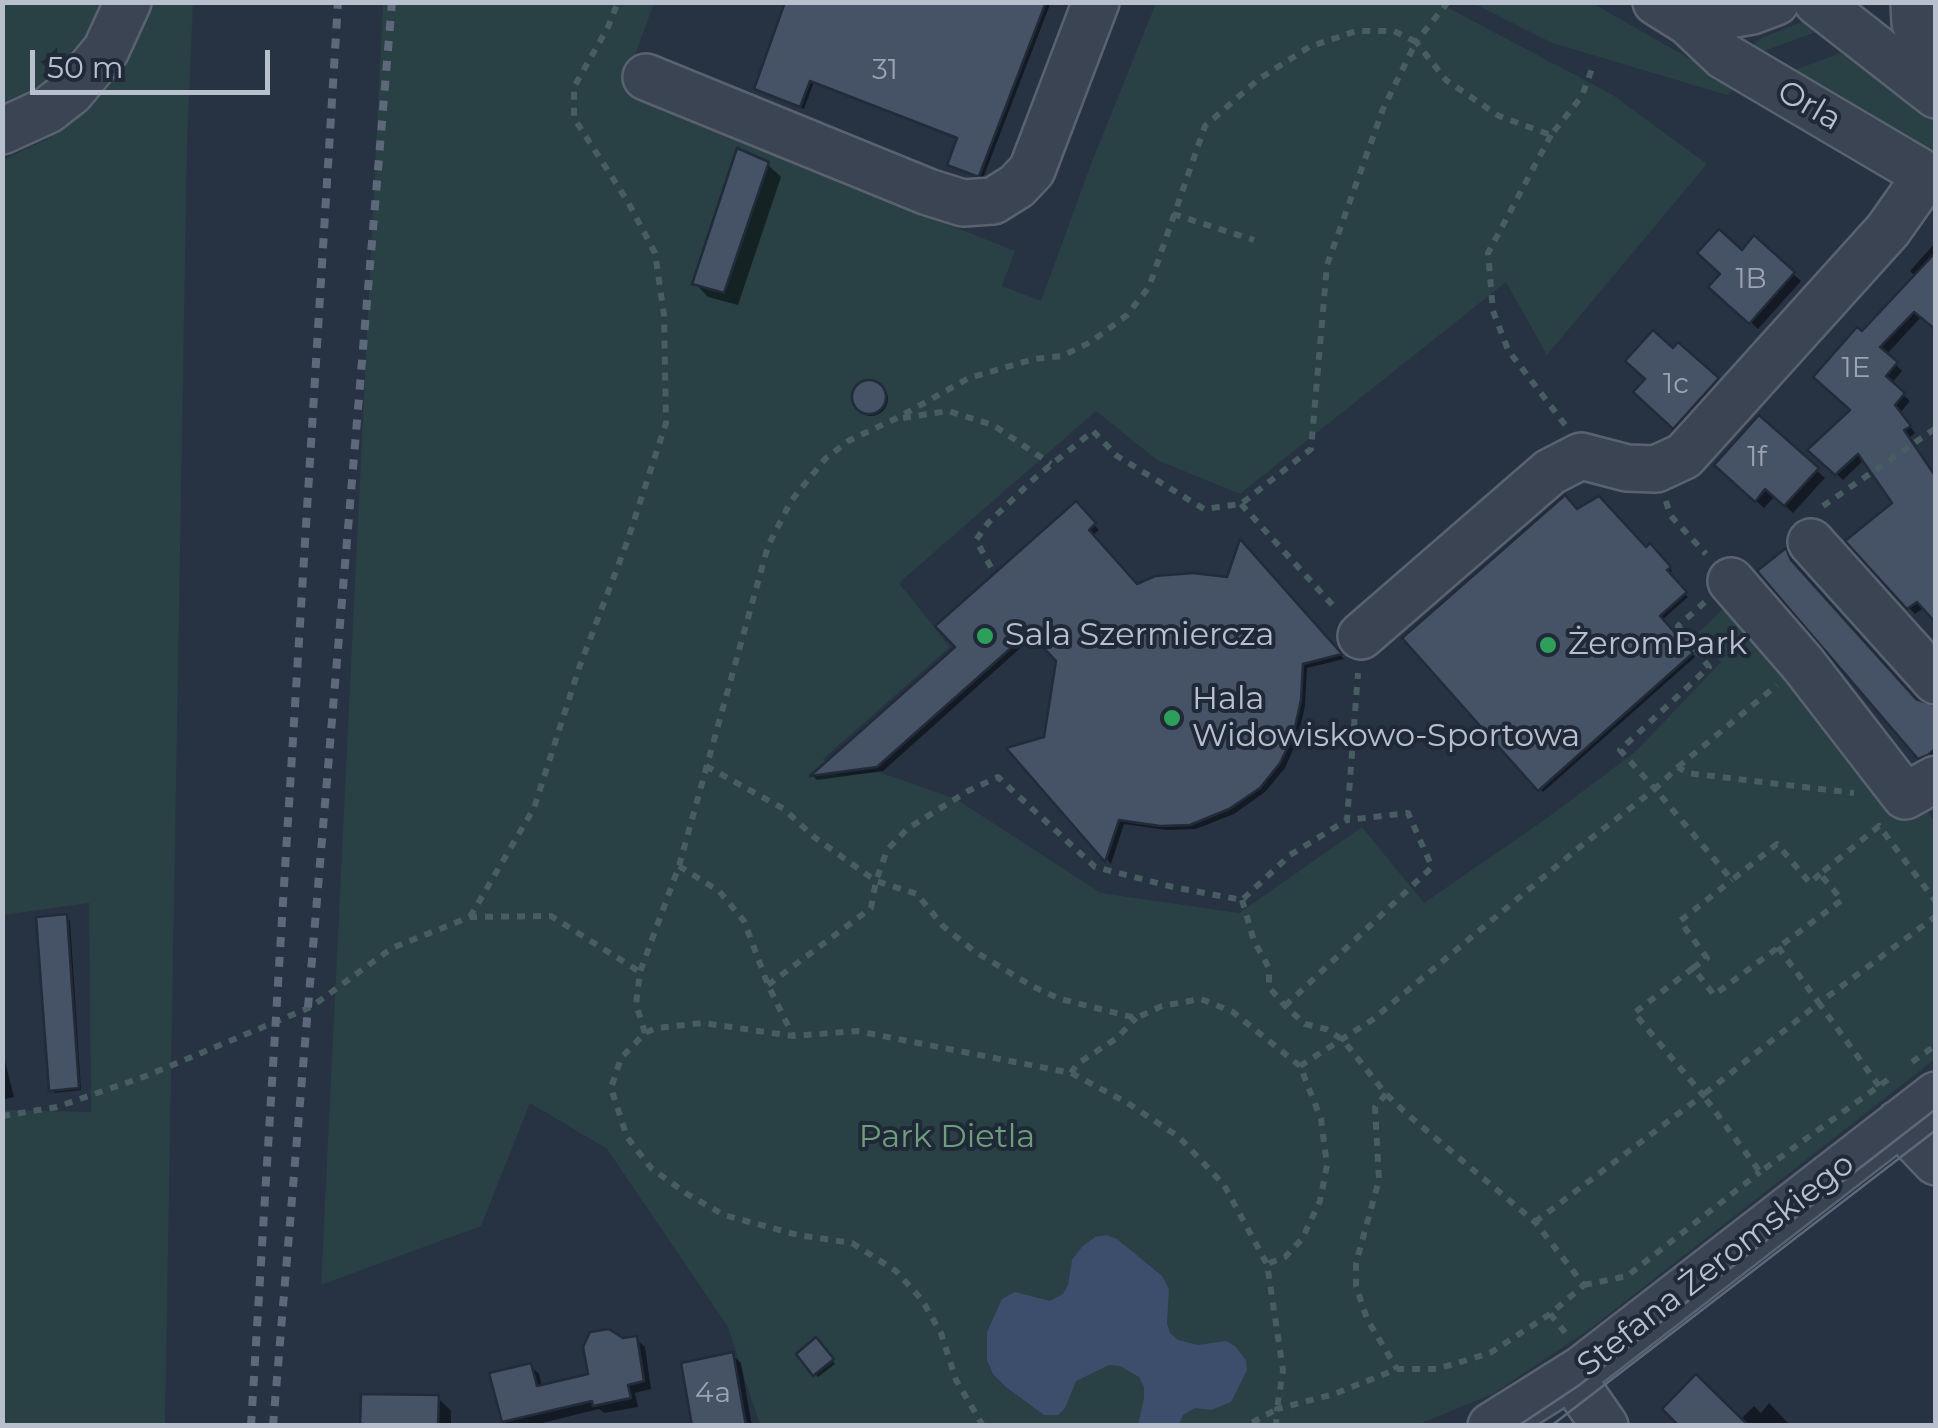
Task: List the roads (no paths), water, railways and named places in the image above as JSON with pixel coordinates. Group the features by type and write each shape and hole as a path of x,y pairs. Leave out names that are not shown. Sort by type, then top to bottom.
{"street":[{"path":"2,132 48,110 89,73 120,26 128,2"},
{"path":"646,77 928,192 964,203 993,201 1017,186 1032,170 1096,2"},
{"path":"1677,9 1752,11 1776,2"},
{"path":"1817,2 1936,96"},
{"path":"1914,2 1915,24 1936,78"},
{"name":"Orla","path":"1677,9 1724,56 1931,178"},
{"path":"1361,636 1550,472 1581,456 1627,468 1656,468 1684,456 1931,178"},
{"path":"1810,529 1936,681"},
{"path":"1731,580 1803,664 1920,787"},
{"name":"Stefana Żeromskiego","path":"1491,1426 1571,1377 1936,1096"},
{"path":"1899,1123 1936,1162"},
{"path":"1571,1377 1605,1426"}],"water":[{"path":"1095,1237 1117,1239 1162,1276 1169,1289 1170,1333 1178,1340 1198,1345 1226,1341 1246,1360 1247,1370 1231,1402 1211,1410 1195,1408 1183,1415 1179,1425 1138,1425 1144,1387 1139,1377 1120,1366 1109,1365 1076,1381 1058,1415 1044,1415 993,1374 987,1360 987,1332 1002,1299 1015,1292 1050,1301 1063,1294 1072,1260"}],"tram line":[{"path":"1518,1426 1578,1386 1936,1109"},
{"path":"1551,1426 1936,1130"}],"railway":[{"path":"251,1426 338,2"},
{"path":"273,1426 392,2"}],"place":[{"name":"Sala Szermiercza","path":"985,636"},
{"name":"ŻeromPark","path":"1548,645"},
{"name":"Hala Widowiskowo-Sportowa","path":"1172,718"}],"park label":[{"name":"Park Dietla","path":"947,1138"}]}
